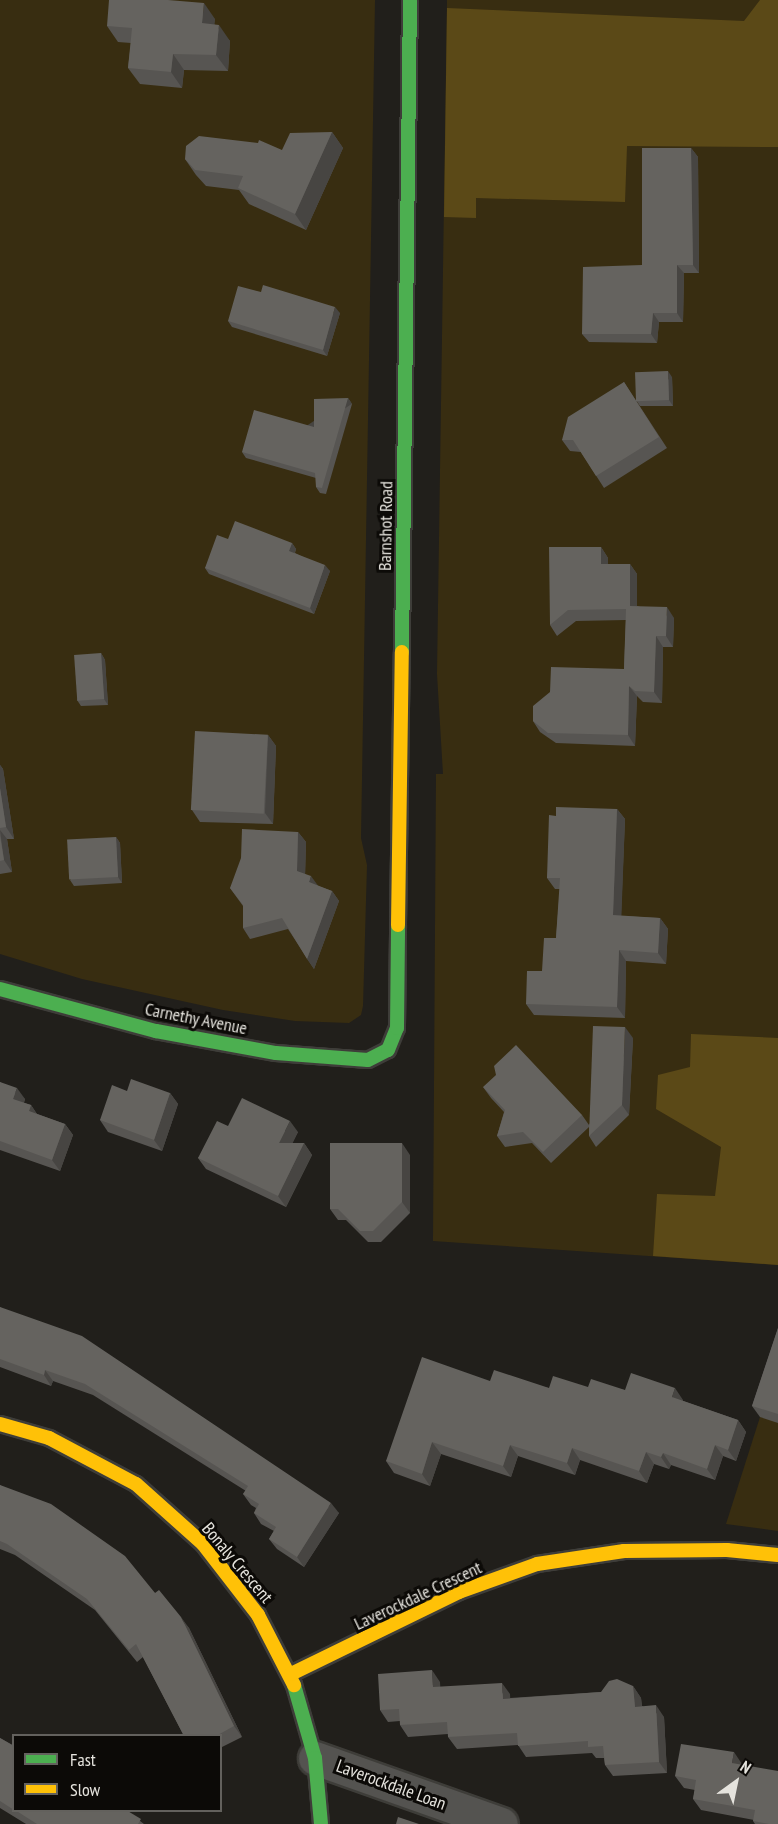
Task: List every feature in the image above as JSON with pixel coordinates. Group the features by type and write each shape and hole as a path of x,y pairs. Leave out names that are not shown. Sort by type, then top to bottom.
{"street":[{"name":"Barnshot Road","path":"388,1050 398,1028 410,0"},
{"name":"Carnethy Avenue","path":"0,989 156,1031 276,1053 368,1060 388,1050"},
{"name":"Bonaly Crescent","path":"0,1424 50,1438 136,1484 203,1544 258,1615 291,1674 315,1758 321,1824"},
{"name":"Laverockdale Crescent","path":"291,1674 459,1592 537,1564 624,1551 727,1550 778,1555"},
{"name":"Laverockdale Loan","path":"315,1758 501,1824"}],"shaded area":[{"path":"0,0 375,0 361,838 367,865 363,1006 361,1015 349,1023 295,1021 223,1010 82,979 0,954"},
{"path":"447,0 778,0 778,1265 433,1241 436,774 443,774 437,674"},
{"path":"760,0 778,0 778,147 627,146 625,202 476,198 476,218 444,217 447,8 744,21"},
{"path":"691,1034 778,1038 778,1265 653,1256 657,1194 715,1196 721,1147 656,1109 658,1075 690,1067"},
{"path":"778,1364 778,1531 726,1524 760,1417"}],"building":[{"path":"109,0 168,0 204,3 202,23 219,25 216,55 173,54 171,72 128,68 132,28 107,26"},
{"path":"332,132 295,214 238,188 243,176 195,170 185,159 186,146 199,136 258,143 259,140 282,150 290,133"},
{"path":"642,148 691,148 693,265 677,265 677,313 653,313 651,334 582,334 583,267 642,265"},
{"path":"263,285 335,307 323,350 228,321 238,286 261,292"},
{"path":"668,371 669,400 636,401 635,372"},
{"path":"624,382 659,437 596,476 573,440 562,440 568,417"},
{"path":"348,398 322,488 316,487 315,473 242,452 254,410 314,427 314,399"},
{"path":"235,521 292,543 289,551 325,565 310,608 205,568 217,535 228,539"},
{"path":"549,547 601,547 601,564 630,564 630,606 667,607 666,636 656,636 654,692 635,691 629,686 628,735 548,733 533,721 533,706 550,692 551,667 624,669 626,609 568,610 550,625"},
{"path":"101,653 104,699 77,701 74,655"},
{"path":"195,731 268,735 264,814 191,810"},
{"path":"0,788 6,827 0,828"},
{"path":"556,807 617,809 613,915 660,918 658,953 619,950 617,1007 526,1004 527,971 542,971 544,938 556,938 560,878 547,878 549,815 556,816"},
{"path":"242,829 298,832 297,871 311,876 309,882 332,891 307,959 282,918 243,928 243,905 230,888 241,858"},
{"path":"0,836 4,860 0,861"},
{"path":"116,837 118,877 69,880 67,840"},
{"path":"593,1026 625,1027 622,1105 589,1136"},
{"path":"516,1045 582,1115 543,1152 523,1132 497,1136 505,1110 483,1087 496,1075 494,1066"},
{"path":"131,1079 170,1093 154,1140 100,1120 112,1085 127,1091"},
{"path":"0,1082 17,1088 13,1099 31,1105 29,1111 65,1124 52,1160 0,1141"},
{"path":"242,1098 290,1121 279,1143 304,1143 278,1196 198,1158 217,1121 228,1126"},
{"path":"330,1143 402,1143 402,1202 373,1231 360,1231 338,1209 330,1209"},
{"path":"0,1307 82,1336 331,1503 297,1557 269,1539 276,1527 254,1513 259,1504 243,1494 248,1486 85,1384 45,1370 44,1375 0,1359"},
{"path":"778,1328 778,1414 752,1406"},
{"path":"422,1357 490,1381 494,1370 549,1388 553,1376 588,1387 591,1379 625,1390 631,1373 675,1388 672,1397 738,1420 728,1450 715,1445 707,1469 663,1453 661,1457 646,1452 639,1471 572,1448 567,1463 510,1445 503,1466 432,1442 422,1474 386,1461"},
{"path":"0,1485 51,1504 125,1556 155,1593 159,1590 181,1617 234,1726 220,1734 183,1734 136,1644 129,1650 87,1599 0,1541"},
{"path":"432,1670 433,1687 502,1683 503,1699 601,1692 609,1681 617,1679 633,1686 635,1707 656,1705 659,1762 605,1765 603,1746 588,1747 588,1741 518,1746 517,1733 448,1737 447,1722 400,1725 399,1709 380,1710 378,1674"},
{"path":"0,1738 12,1745 12,1809 0,1801"},
{"path":"681,1744 734,1752 732,1763 778,1771 778,1824 753,1821 755,1810 693,1799 696,1780 675,1776"},
{"path":"18,1812 129,1812 141,1819 138,1824 37,1824"},
{"path":"398,1817 419,1824 396,1824"}],"traffic: fast":[{"path":"402,652 410,0"},
{"path":"0,989 156,1031 276,1053 368,1060 388,1050 397,1028 398,925"},
{"path":"294,1685 315,1758 321,1824"}],"traffic: slow":[{"path":"398,925 402,652"},
{"path":"0,1424 49,1438 136,1484 203,1544 258,1615 294,1685"},
{"path":"291,1674 459,1592 537,1564 624,1551 727,1550 778,1555"}]}
